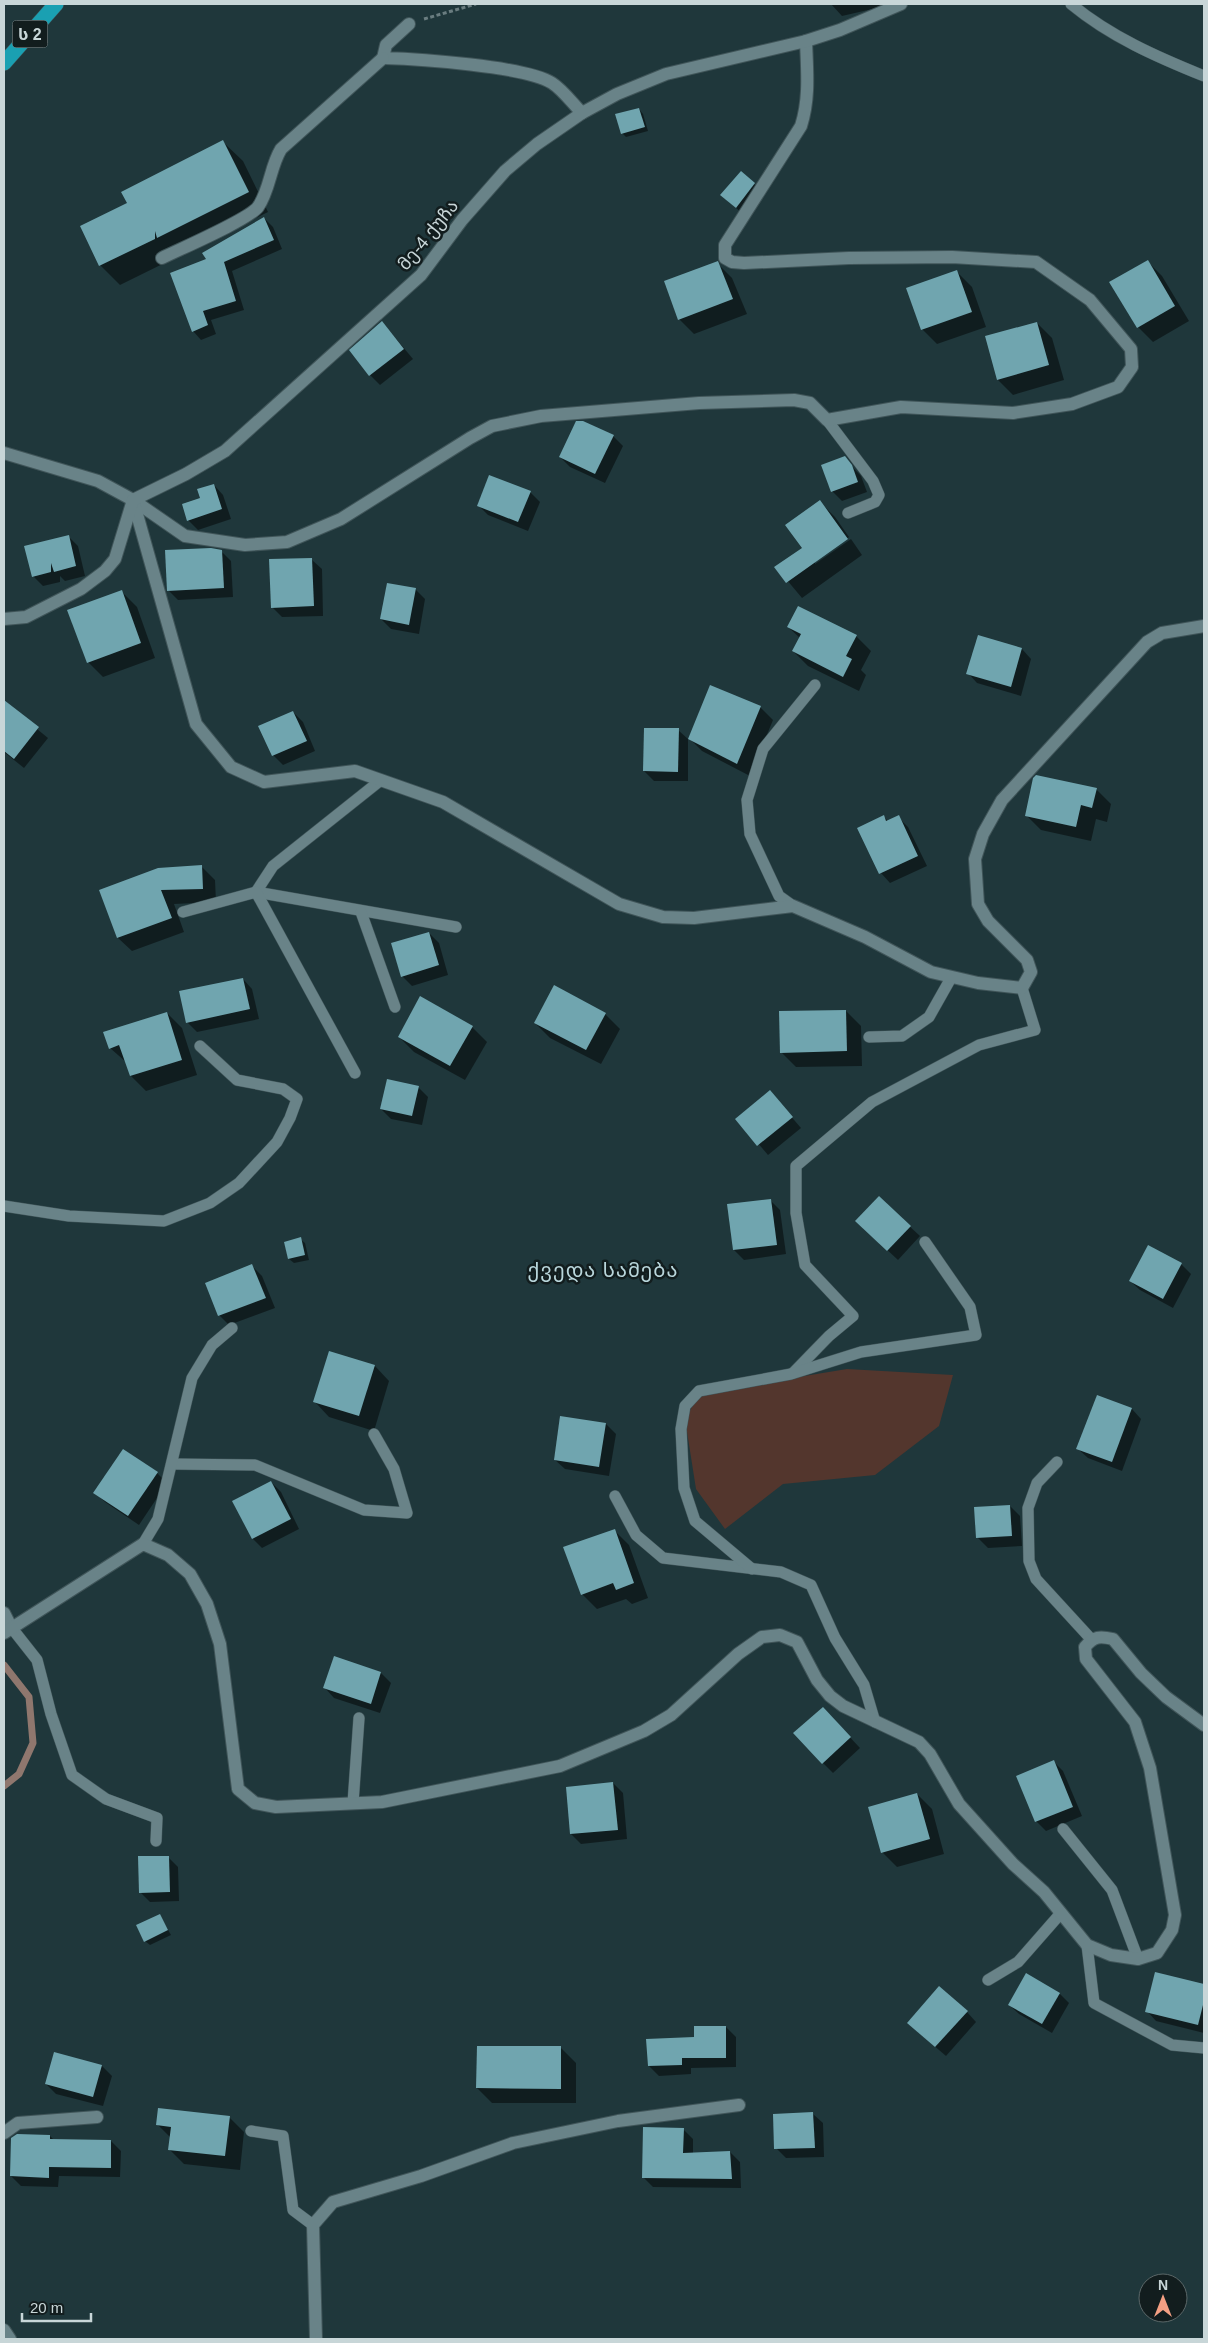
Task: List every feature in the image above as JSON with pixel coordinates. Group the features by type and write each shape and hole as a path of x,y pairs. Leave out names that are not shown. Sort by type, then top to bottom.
{"highway":[{"name":"ს 2","path":"4,63 56,4"}],"street":[{"name":"მე-4 ქუჩა","path":"133,500 186,474 225,451 421,275 462,220 505,170 536,144 582,113 618,94 666,74 806,41 840,30 901,4"},
{"path":"162,258 242,219 257,208 273,161 280,149 383,58 386,45 409,24"},
{"path":"4,453 98,481 133,500 185,536 245,545 287,542 342,519 492,426 540,416 699,403 794,400 810,404 827,420 901,407 1013,413 1072,404 1118,387 1132,367 1131,349 1090,300 1036,262 942,258 744,263 732,262 725,258 725,245 800,126 806,111 808,92 806,41"},
{"path":"383,58 417,59 532,75 553,83 582,113"},
{"path":"4,620 26,617 81,589 105,571 115,559 133,500"},
{"path":"133,500 196,724 231,767 264,782 355,771 443,802 620,904 663,917 686,918 793,906 865,937 916,966 951,978 1008,988 1022,988 1031,972 1027,960 988,921 978,904 975,860 983,834 1002,800 1147,642 1162,633 1204,626"},
{"path":"4,1613 8,1630 143,1544 168,1555 190,1574 207,1604 220,1644 238,1789 255,1803 276,1807 382,1802 560,1766 644,1731 671,1715 738,1654 762,1637 780,1635 797,1642 817,1680 830,1696 875,1722 919,1742 930,1754 959,1804 1013,1864 1044,1892 1087,1944 1112,1955 1138,1959 1157,1953 1172,1930 1175,1915 1150,1768 1141,1738 1130,1716 1086,1659 1085,1647 1091,1639 1101,1636 1113,1639 1141,1673 1166,1697 1204,1725"},
{"path":"316,2339 312,2225 333,2202 421,2176 513,2143 618,2122 739,2106"},
{"path":"4,2133 18,2123 97,2117"},
{"path":"4,2330 10,2339"}],"lane":[{"path":"1071,4 1094,23 1153,55 1204,76"},
{"path":"827,420 873,481 879,495 875,502 848,512"},
{"path":"793,906 778,896 750,834 747,800 763,749 815,685"},
{"path":"256,892 273,866 381,780"},
{"path":"256,892 355,1073"},
{"path":"183,912 256,892 361,912 456,927"},
{"path":"361,912 396,1007"},
{"path":"869,1037 902,1036 929,1016 951,978"},
{"path":"791,1374 829,1336 853,1316 805,1265 796,1213 796,1166 872,1102 979,1045 1034,1030 1022,988"},
{"path":"4,1206 69,1216 164,1221 210,1203 239,1183 276,1142 290,1118 296,1099 283,1089 237,1080 200,1046"},
{"path":"752,1569 695,1521 684,1488 681,1429 685,1406 699,1391 791,1374 861,1352 976,1334 970,1307 925,1242"},
{"path":"143,1544 158,1519 192,1378 212,1345 232,1328"},
{"path":"172,1464 255,1465 364,1510 407,1513 394,1469 374,1434"},
{"path":"1057,1462 1037,1483 1028,1508 1029,1561 1036,1578 1091,1639"},
{"path":"615,1496 636,1536 663,1558 781,1572 811,1585 835,1638 864,1685 875,1722"},
{"path":"8,1630 37,1660 51,1714 72,1774 106,1798 157,1818 156,1841"},
{"path":"353,1804 359,1718"},
{"path":"1063,1829 1112,1890 1138,1959"},
{"path":"988,1980 1018,1962 1060,1912"},
{"path":"1087,1944 1094,2003 1172,2045 1204,2048"},
{"path":"251,2131 283,2136 293,2210 312,2225"}],"path":[{"path":"409,24 476,4"}],"shaded area":[{"path":"847,1369 953,1375 939,1426 875,1475 783,1484 725,1529 696,1489 685,1419 700,1393"}],"building":[{"path":"639,108 645,127 621,134 615,114"},
{"path":"223,140 249,192 157,238 155,231 155,239 99,266 80,226 127,203 121,192"},
{"path":"741,171 755,183 736,208 720,195"},
{"path":"264,217 274,240 224,262 236,301 203,311 208,325 192,332 170,273 206,259 202,253"},
{"path":"1148,260 1175,306 1137,328 1109,282"},
{"path":"718,261 733,299 678,320 664,281"},
{"path":"957,270 972,312 921,330 906,288"},
{"path":"382,321 404,349 369,376 349,350"},
{"path":"1037,322 1049,365 997,380 985,336"},
{"path":"576,421 583,421 614,435 595,474 559,457"},
{"path":"845,456 852,465 858,482 831,492 821,465"},
{"path":"489,475 531,491 518,522 477,506"},
{"path":"214,484 222,509 187,521 182,504 200,498 197,489"},
{"path":"820,500 848,539 786,583 774,567 802,548 785,525"},
{"path":"69,535 76,566 54,572 51,563 51,572 32,577 24,546"},
{"path":"211,548 222,550 224,588 167,591 165,550"},
{"path":"312,558 314,606 271,608 269,559"},
{"path":"387,583 416,588 409,625 380,619"},
{"path":"122,590 141,643 87,663 67,610"},
{"path":"798,606 857,635 846,656 852,659 843,677 792,651 801,634 787,627"},
{"path":"978,635 1022,648 1011,687 966,674"},
{"path":"710,685 761,706 737,764 688,739"},
{"path":"4,700 39,727 14,759 4,751"},
{"path":"293,711 307,741 272,756 258,726"},
{"path":"644,728 679,728 678,772 643,771"},
{"path":"1036,775 1097,788 1092,808 1081,805 1076,827 1025,816 1033,778"},
{"path":"884,815 886,821 899,815 918,856 879,874 857,828"},
{"path":"202,865 203,889 161,890 172,918 117,938 99,890 158,868"},
{"path":"429,932 439,965 401,977 391,943"},
{"path":"243,978 250,1009 186,1023 179,991"},
{"path":"554,985 606,1013 586,1050 534,1023"},
{"path":"420,996 473,1026 450,1066 398,1037"},
{"path":"846,1010 847,1051 780,1053 779,1011"},
{"path":"167,1012 182,1060 130,1076 119,1045 109,1049 103,1032"},
{"path":"387,1079 419,1086 412,1116 380,1109"},
{"path":"770,1090 793,1117 757,1146 735,1119"},
{"path":"879,1196 911,1226 887,1251 855,1221"},
{"path":"771,1199 777,1245 733,1250 727,1204"},
{"path":"301,1237 305,1255 288,1259 284,1242"},
{"path":"1148,1245 1182,1263 1163,1299 1129,1281"},
{"path":"252,1264 266,1298 218,1316 205,1283"},
{"path":"329,1351 375,1365 359,1416 313,1402"},
{"path":"1097,1395 1132,1408 1112,1462 1076,1449"},
{"path":"560,1416 606,1423 599,1467 554,1460"},
{"path":"123,1449 158,1472 128,1516 93,1493"},
{"path":"271,1481 291,1519 252,1539 232,1501"},
{"path":"1010,1505 1012,1536 976,1538 974,1507"},
{"path":"615,1529 634,1583 616,1590 613,1583 581,1595 563,1547"},
{"path":"334,1656 381,1672 371,1704 323,1688"},
{"path":"823,1707 851,1737 822,1764 793,1733"},
{"path":"1054,1760 1073,1807 1035,1822 1016,1776"},
{"path":"613,1782 618,1830 570,1834 566,1787"},
{"path":"917,1793 930,1839 881,1853 868,1807"},
{"path":"138,1856 169,1856 170,1892 139,1893"},
{"path":"160,1914 168,1930 144,1942 136,1925"},
{"path":"1155,1972 1204,1984 1204,2001 1198,2025 1145,2012"},
{"path":"1026,1973 1060,1993 1042,2024 1008,2005"},
{"path":"939,1986 968,2011 935,2047 907,2023"},
{"path":"694,2026 726,2026 726,2058 682,2058 682,2065 648,2066 646,2039 694,2037"},
{"path":"477,2046 561,2046 561,2089 476,2088"},
{"path":"54,2052 102,2065 93,2097 45,2084"},
{"path":"158,2108 230,2116 225,2156 168,2150 171,2127 156,2125"},
{"path":"813,2112 815,2148 774,2149 773,2114"},
{"path":"643,2127 684,2128 683,2153 730,2151 732,2179 642,2178"},
{"path":"17,2134 50,2135 50,2139 111,2140 111,2168 49,2167 49,2178 10,2176 11,2138"}],"waterway":[{"path":"4,1665 29,1697 33,1743 19,1774 4,1786"}],"district":[{"name":"ქვედა სამება","path":"603,1270"}]}
